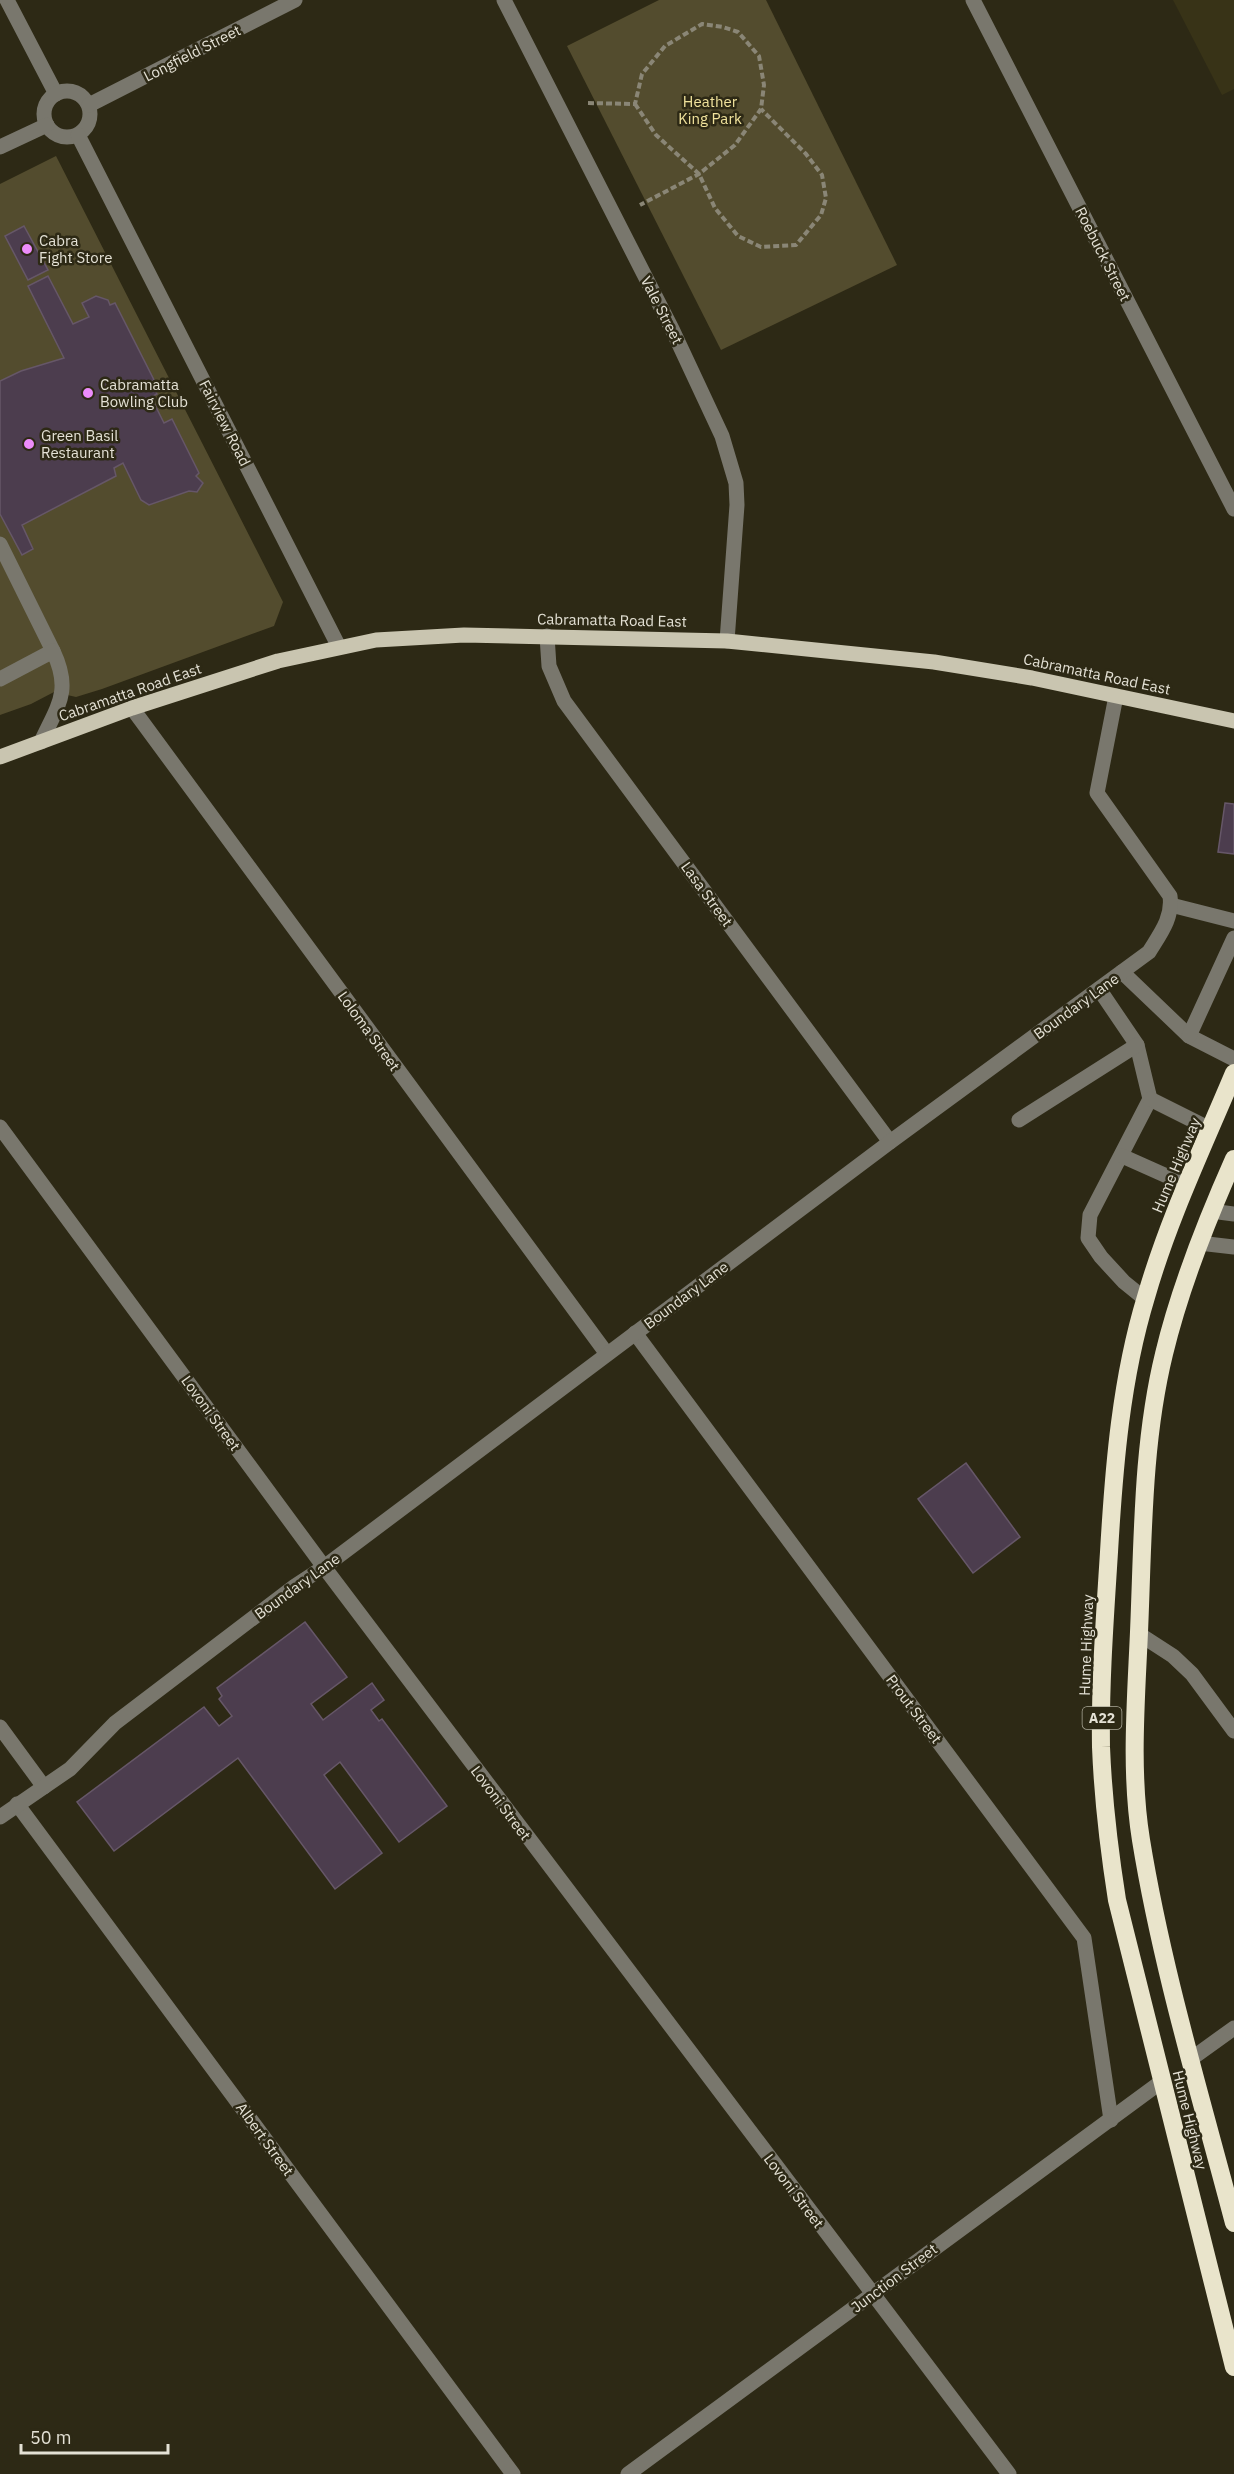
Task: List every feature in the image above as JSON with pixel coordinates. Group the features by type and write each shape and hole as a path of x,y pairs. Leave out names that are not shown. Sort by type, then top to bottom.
{"highway":[{"name":"Hume Highway","path":"1234,1073 1161,1249 1145,1299 1127,1379 1116,1455 1107,1584 1101,1744 1109,1850 1117,1900 1234,2367"},
{"name":"Hume Highway","path":"1234,1159 1199,1243 1163,1356 1151,1430 1144,1515 1135,1765 1141,1838 1158,1927 1234,2223"}],"main road":[{"name":"Cabramatta Road East","path":"0,757 132,708 278,661 376,640 464,635 727,641 934,662 1032,678 1234,721"}],"street":[{"path":"7,0 56,94"},
{"name":"Longfield Street","path":"89,105 295,0"},
{"name":"Vale Street","path":"504,0 672,329 722,436 736,483 737,505 727,641"},
{"name":"Roebuck Street","path":"973,0 1234,509"},
{"path":"71,91 78,94 89,105 90,120 87,127 78,135 67,138 60,136 53,133 47,125 44,113 46,105 56,94 71,91"},
{"path":"0,147 47,125"},
{"name":"Fairview Road","path":"78,135 339,647"},
{"path":"0,544 60,665 64,690 41,742"},
{"name":"Lasa Street","path":"548,636 549,666 564,701 890,1142"},
{"path":"0,679 53,651"},
{"path":"1116,696 1097,793 1170,896 1171,905 1234,921"},
{"name":"Loloma Street","path":"132,708 607,1354"},
{"name":"Boundary Lane","path":"0,1817 70,1769 115,1724 295,1586 324,1567 890,1142 1149,952 1167,922 1171,905"},
{"path":"1190,1036 1234,938"},
{"path":"1122,972 1190,1036 1234,1059"},
{"path":"1099,989 1137,1045 1150,1099 1090,1215 1088,1238 1108,1266 1145,1299"},
{"path":"1019,1120 1137,1045"},
{"path":"1150,1099 1210,1129"},
{"name":"Lovoni Street","path":"0,1126 324,1567 1009,2474"},
{"path":"1122,1156 1187,1185"},
{"path":"1211,1211 1234,1214"},
{"path":"1199,1243 1234,1246"},
{"name":"Prout Street","path":"635,1333 1084,1938 1111,2120"},
{"path":"1139,1634 1173,1656 1192,1674 1234,1731"},
{"path":"0,1727 44,1787"},
{"name":"Albert Street","path":"17,1804 513,2474"},
{"path":"1191,2059 1234,2028"},
{"name":"Junction Street","path":"628,2474 1161,2082"}],"path":[{"path":"640,206 699,174 735,145 761,109 764,84 759,56 738,32 723,27 702,24 665,46 642,74 635,104 656,135 699,174 715,208 738,236 761,247 796,245 811,231 821,215 826,198 822,175 806,154 761,109"},
{"path":"588,103 635,104"}],"shaded area":[{"path":"1173,0 1234,0 1234,89 1222,95"}],"green space":[{"name":"Heather King Park","path":"659,0 766,0 897,265 721,350 567,46"},
{"name":"Cabramatta Bowling Club","path":"56,156 283,602 274,626 102,689 76,697 54,692 31,704 0,715 0,184"}],"building":[{"path":"24,226 48,270 28,280 5,236"},
{"path":"48,276 73,324 89,317 82,303 96,296 108,300 110,305 115,303 154,380 150,382 157,394 151,397 164,423 172,419 199,473 196,476 203,483 197,492 189,491 149,505 141,500 123,463 114,468 116,476 22,525 33,549 22,555 0,514 0,381 21,371 64,358 28,286"},
{"path":"1225,803 1234,804 1234,854 1218,852"},
{"path":"966,1463 1020,1537 973,1573 918,1499"},
{"path":"305,1622 347,1677 311,1704 323,1720 372,1683 384,1700 371,1710 379,1721 382,1719 447,1806 399,1842 340,1762 324,1775 382,1853 335,1889 238,1758 114,1851 77,1802 204,1707 219,1726 232,1716 219,1699 222,1696 217,1688"}],"place":[{"name":"Cabra Fight Store","path":"27,249"},
{"name":"Cabramatta Bowling Club","path":"88,393"},
{"name":"Green Basil Restaurant","path":"29,444"}]}
